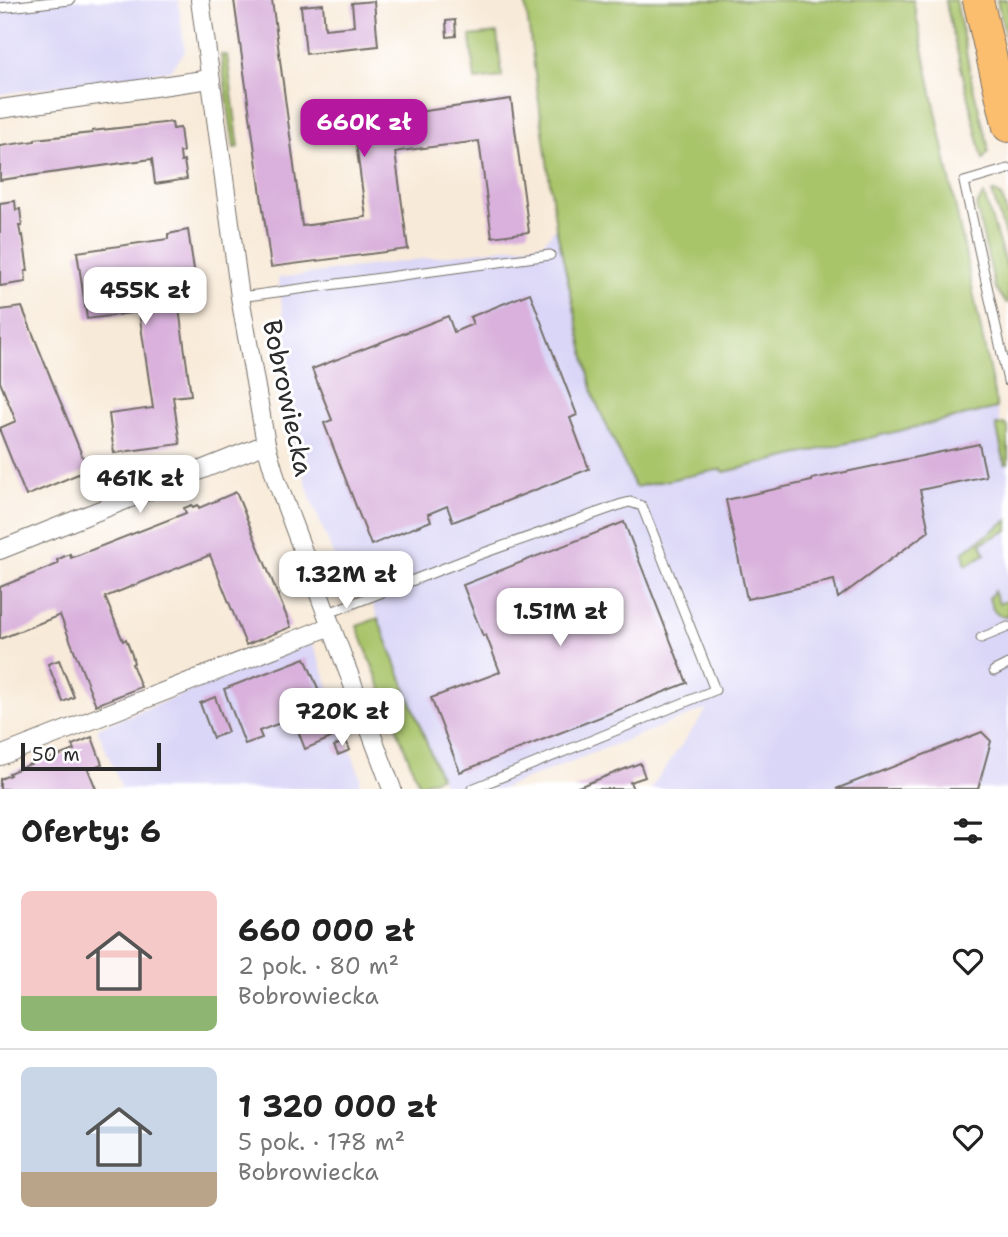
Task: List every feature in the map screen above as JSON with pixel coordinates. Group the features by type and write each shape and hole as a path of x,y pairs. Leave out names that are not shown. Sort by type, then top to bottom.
{"main road":[{"path":"978,0 1008,127"}],"street":[{"name":"Bobrowiecka","path":"200,0 240,297 265,444 392,789"},
{"path":"0,109 210,79"},
{"path":"0,550 265,444"},
{"path":"0,756 328,620"}],"lane":[{"path":"0,8 70,0"},
{"path":"1008,169 964,182 1008,382"},
{"path":"240,297 550,255"},
{"path":"328,620 478,555 622,504 631,502 642,506 715,690 472,789"},
{"path":"981,638 1008,627"},
{"path":"994,671 1008,664"}],"shaded area":[{"path":"0,0 178,0 185,51 171,70 0,94"},
{"path":"556,227 594,398 635,487 723,469 724,472 997,408 1008,457 1008,789 650,789 708,708 501,789 445,789 361,575 344,582 310,497 289,423 272,322 284,321 278,278 543,243"},
{"path":"312,643 340,713 339,721 361,778 359,782 362,789 122,789 97,728"}],"green space":[{"path":"525,0 913,0 997,408 724,472 722,469 635,487 594,398 556,227"},
{"path":"945,0 956,0 972,83 988,145 988,152 983,160"},
{"path":"997,0 1008,0 1008,48"},
{"path":"497,33 502,77 475,80 470,36"},
{"path":"221,55 227,55 239,147 234,148"},
{"path":"992,192 1001,197 1004,204 1008,246"},
{"path":"984,195 1008,272 1008,303 995,287 976,206"},
{"path":"1004,424 1008,427 1008,464 1005,464 996,425"},
{"path":"1008,520 1008,530 981,543 985,554 966,566 963,552"},
{"path":"994,591 999,604 1008,600 1008,617 1000,616 993,609 989,598"},
{"path":"378,618 440,777 419,785 357,626"}],"building":[{"path":"234,0 272,0 302,226 366,217 353,121 511,99 529,232 492,237 479,141 400,151 395,152 408,249 271,267"},
{"path":"374,1 378,46 306,54 301,6 323,4 325,29 354,26 352,3"},
{"path":"455,20 456,36 447,37 446,21"},
{"path":"172,122 173,129 180,128 183,152 180,152 181,162 184,161 187,179 155,184 152,159 0,180 0,146 92,131"},
{"path":"15,201 16,210 20,209 22,226 19,226 21,236 23,235 28,271 25,271 26,282 0,286 0,203"},
{"path":"188,230 195,276 175,280 191,395 173,397 180,444 114,453 109,414 153,408 139,312 87,319 77,252 168,239 168,234"},
{"path":"530,293 577,415 570,418 589,469 453,522 447,506 428,514 431,521 371,545 324,423 332,420 312,369 448,316 454,332 473,324 470,317"},
{"path":"22,307 88,470 26,496 0,431 0,428 16,421 0,382 0,310"},
{"path":"979,444 986,476 920,490 929,531 838,598 834,580 747,599 726,500"},
{"path":"236,492 291,627 246,645 210,555 105,597 123,641 126,639 141,687 96,705 60,615 0,639 0,587 58,564 57,560 70,554 71,558 186,513 184,508 198,505 199,508"},
{"path":"624,522 687,683 460,772 431,698 500,672 463,585"},
{"path":"305,658 338,735 305,749 293,718 259,731 262,738 245,744 224,689"},
{"path":"59,660 74,697 63,702 48,664"},
{"path":"215,697 228,732 213,738 200,703"},
{"path":"982,732 991,741 978,789 836,789"},
{"path":"92,737 102,764 88,769 96,789 0,789 0,779 10,775 9,773 49,756 50,759 74,750 72,745"},
{"path":"346,741 350,750 338,755 334,746"},
{"path":"640,763 645,777 630,782 633,789 573,789"}]}
